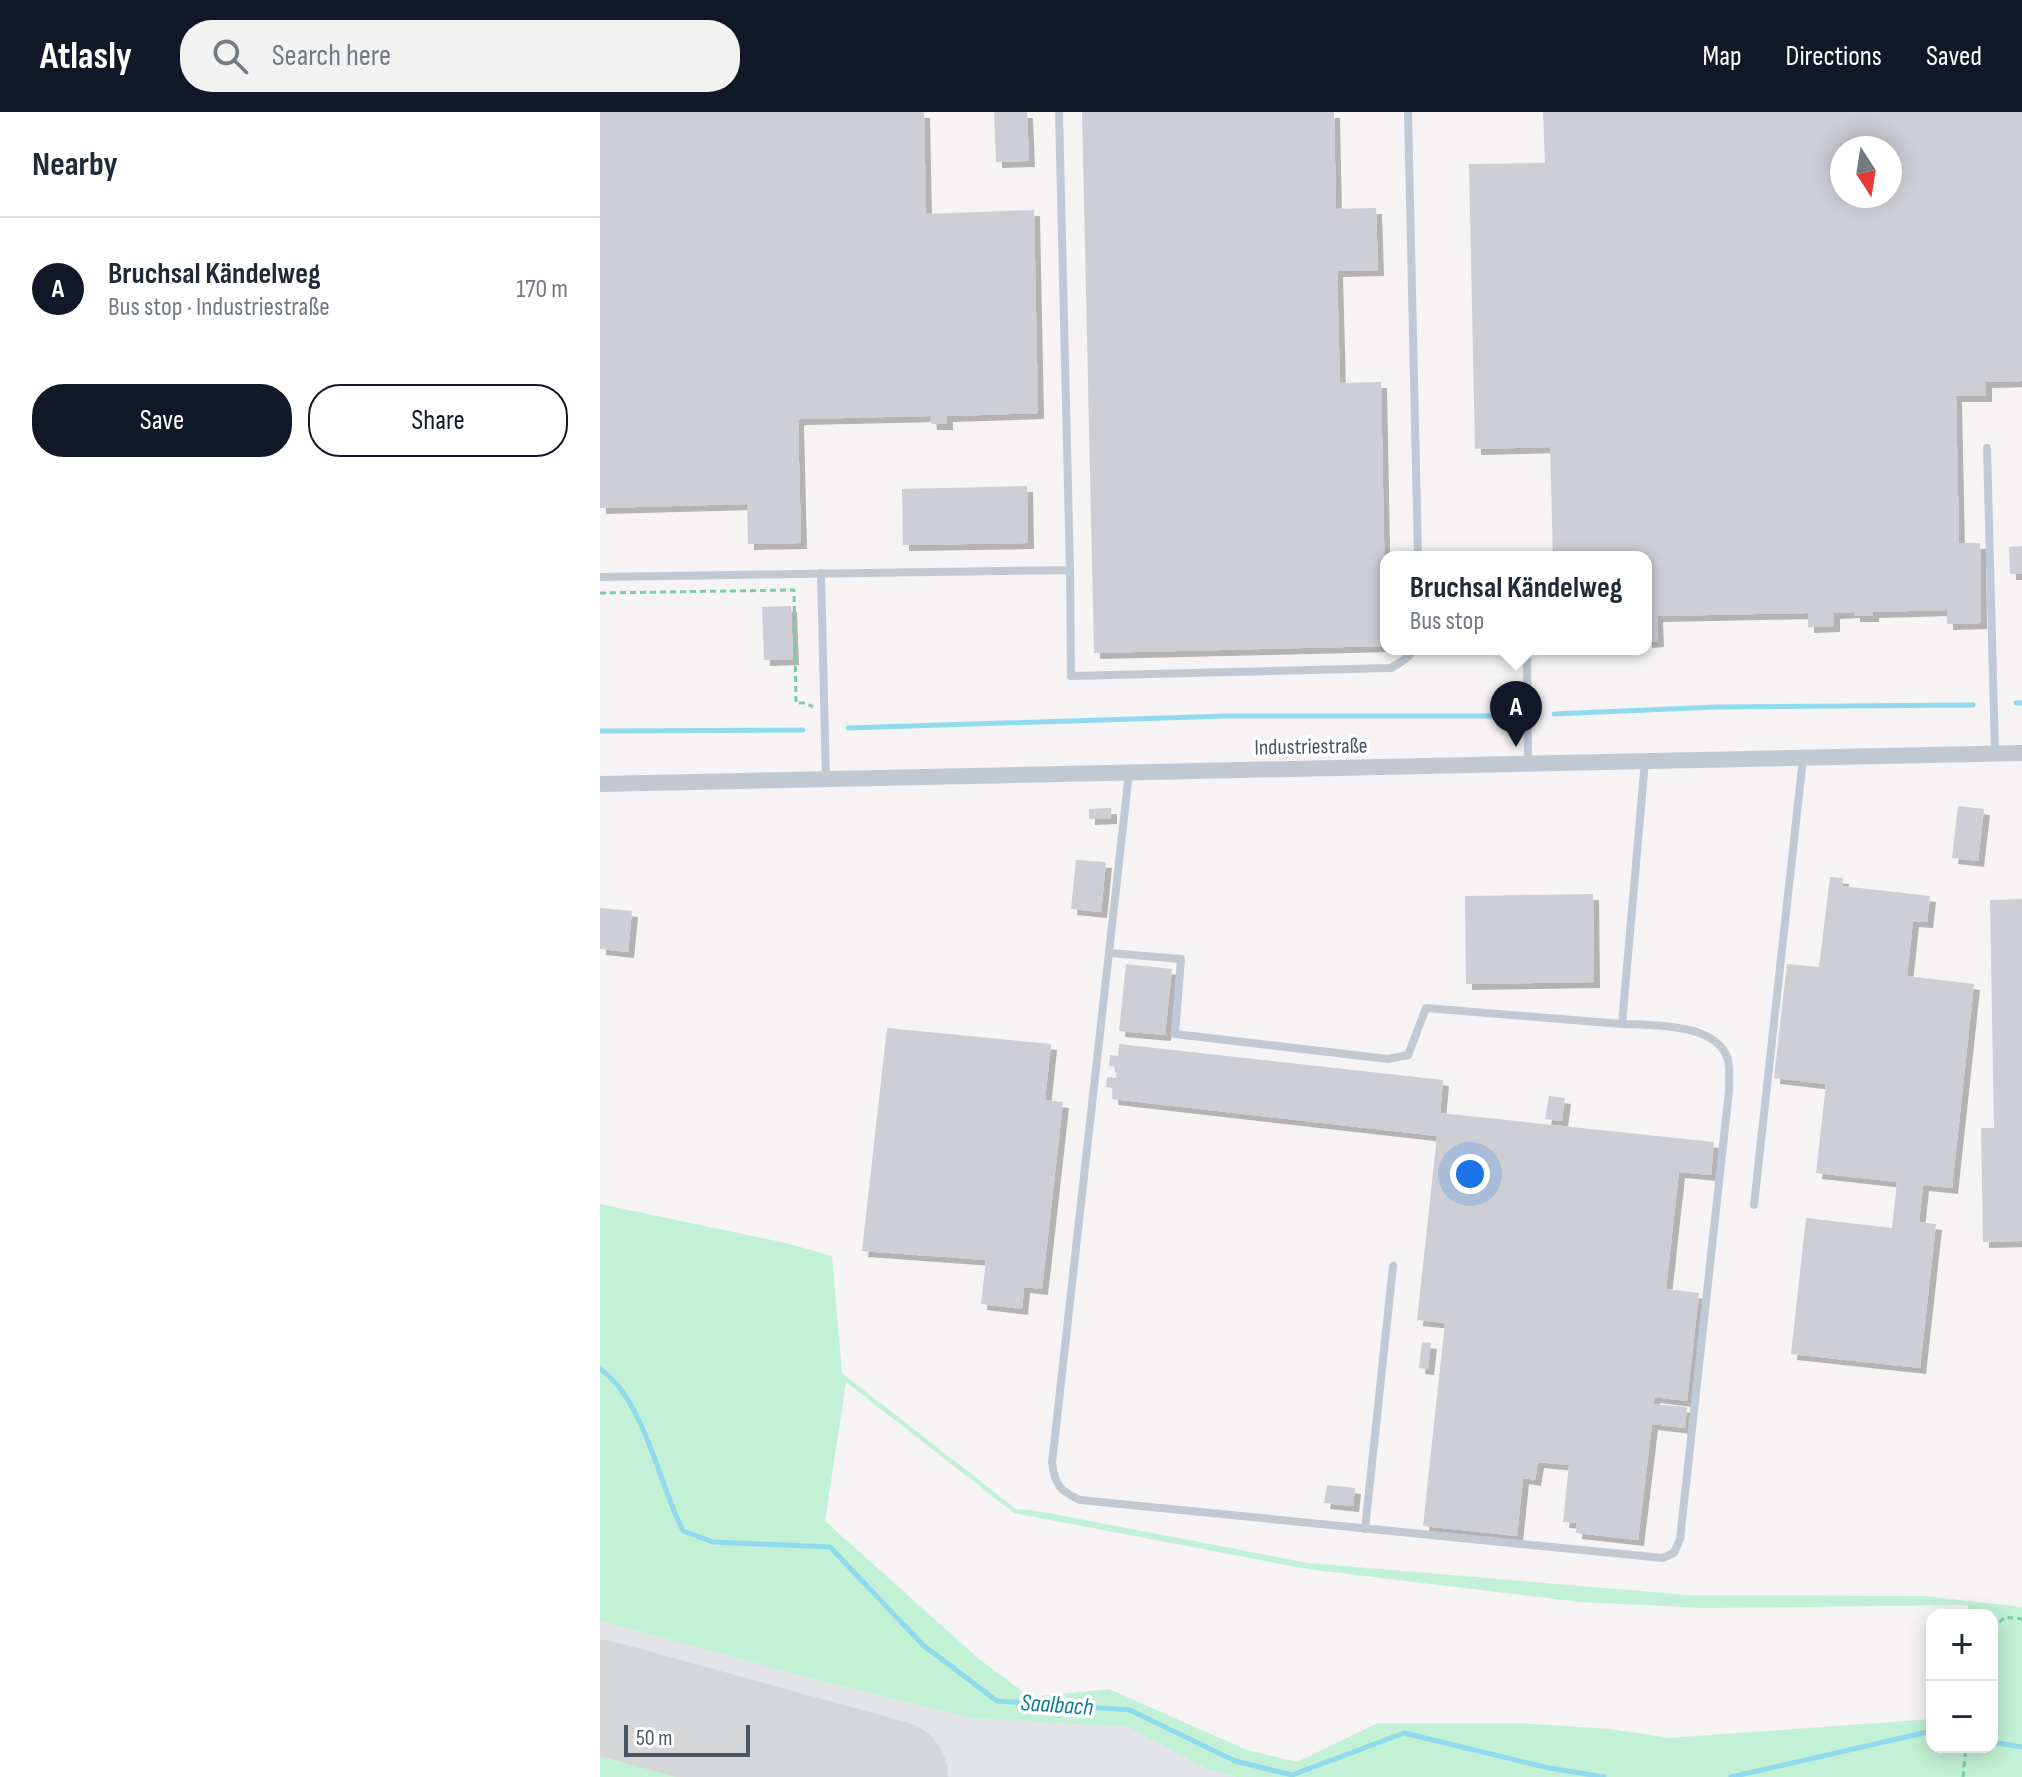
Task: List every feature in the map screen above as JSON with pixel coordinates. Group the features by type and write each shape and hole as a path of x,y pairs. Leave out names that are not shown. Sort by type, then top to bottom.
{"street":[{"name":"Industriestraße","path":"600,784 1129,773 1528,757 1645,761 2022,753"}],"lane":[{"path":"1059,112 1071,676 1391,668 1409,655"},
{"path":"1408,112 1418,551"},
{"path":"1987,448 1995,753"},
{"path":"600,577 1070,570"},
{"path":"821,573 826,781"},
{"path":"1527,655 1528,757"},
{"path":"1754,1205 1803,758"},
{"path":"1622,1024 1645,761"},
{"path":"1110,953 1181,959 1175,1034 1388,1059 1408,1055 1426,1008 1670,1026 1714,1039 1728,1059 1729,1091 1684,1508 1680,1539 1674,1553 1663,1558 1080,1500 1062,1492 1054,1481 1052,1463 1129,773"},
{"path":"1365,1529 1393,1266"}],"path":[{"path":"600,593 794,590 796,703 806,703 813,708 825,707"},
{"path":"1998,1623 2005,1617 2022,1619"},
{"path":"1963,1777 1966,1753"}],"shaded area":[{"path":"600,1621 828,1683 976,1719 1127,1727 1205,1768 1236,1777 691,1777 600,1753"}],"green space":[{"path":"600,1204 786,1243 832,1256 842,1373 1016,1509 1308,1563 1688,1595 1923,1596 2022,1607 2022,1777 1236,1777 1205,1768 1127,1727 976,1719 828,1683 600,1621","holes":["846,1382 1014,1513 1307,1569 1580,1602 1704,1608 1968,1605 1968,1609 1998,1609 1998,1753 1926,1753 1926,1719 1669,1738 1610,1729 1515,1723 1378,1723 1297,1762 1247,1750 1109,1689 1030,1697 979,1659 825,1521"]},
{"path":"600,1753 691,1777 600,1777"}],"building":[{"path":"600,112 924,112 926,214 1034,210 1038,413 947,416 947,424 931,424 930,416 798,420 801,543 748,544 747,504 600,508"},
{"path":"994,112 1027,112 1029,161 996,162"},
{"path":"1082,112 1334,112 1336,209 1376,208 1378,270 1337,271 1340,383 1381,382 1384,551 1380,551 1380,646 1094,653"},
{"path":"1543,112 2022,112 2022,381 1986,382 1986,396 1956,396 1959,543 1980,543 1981,623 1947,624 1947,610 1873,612 1873,616 1854,616 1854,612 1834,613 1834,626 1808,627 1808,613 1657,616 1658,641 1652,642 1652,551 1553,551 1550,447 1475,449 1469,164 1545,163"},
{"path":"1027,486 1028,543 903,545 902,489"},
{"path":"2022,546 2022,574 2010,574 2009,547"},
{"path":"791,606 793,659 764,660 762,607"},
{"path":"1958,806 1984,809 1978,861 1952,858"},
{"path":"1111,808 1111,818 1089,819 1089,809"},
{"path":"1076,860 1106,862 1101,912 1071,909"},
{"path":"1830,877 1843,878 1842,886 1930,896 1927,922 1913,921 1907,976 1974,984 1952,1188 1923,1185 1919,1222 1936,1224 1920,1368 1791,1354 1806,1218 1892,1228 1897,1182 1816,1173 1826,1084 1774,1078 1787,964 1819,967"},
{"path":"1593,894 1594,982 1466,984 1465,896"},
{"path":"2022,899 2022,1241 1983,1242 1981,1128 1994,1128 1990,900"},
{"path":"600,908 632,911 628,952 600,949"},
{"path":"1126,964 1172,969 1165,1035 1119,1031"},
{"path":"887,1028 1051,1044 1045,1100 1063,1102 1042,1289 1024,1287 1022,1309 981,1304 986,1260 862,1251"},
{"path":"1119,1044 1443,1080 1440,1113 1714,1142 1711,1175 1679,1172 1666,1289 1699,1293 1687,1401 1654,1397 1653,1404 1687,1407 1685,1428 1652,1424 1638,1540 1576,1533 1577,1523 1563,1522 1569,1465 1538,1462 1535,1480 1523,1478 1517,1536 1423,1526 1445,1323 1417,1320 1437,1136 1112,1099 1113,1088 1106,1087 1107,1077 1116,1078 1117,1067 1109,1066 1110,1055 1118,1056"},
{"path":"1549,1096 1565,1098 1562,1121 1545,1119"},
{"path":"1422,1342 1431,1343 1428,1369 1419,1368"},
{"path":"1327,1485 1355,1488 1353,1506 1324,1503"}],"waterway":[{"path":"2016,703 2022,703"},
{"path":"1554,714 1716,707 1973,705"},
{"path":"848,728 1226,716 1504,716"},
{"path":"600,731 803,730"},
{"name":"Saalbach","path":"600,1368 620,1388 641,1424 683,1531 713,1542 830,1547 923,1645 997,1701 1130,1710 1235,1761 1292,1775 1404,1733 1549,1768 1604,1777"},
{"name":"Saalbach","path":"1731,1777 1926,1732"},
{"name":"Saalbach","path":"1998,1743 2022,1747"}],"runway":[{"path":"600,1697 891,1777"}],"place":[{"name":"Bruchsal Kändelweg","path":"1516,747"}]}
